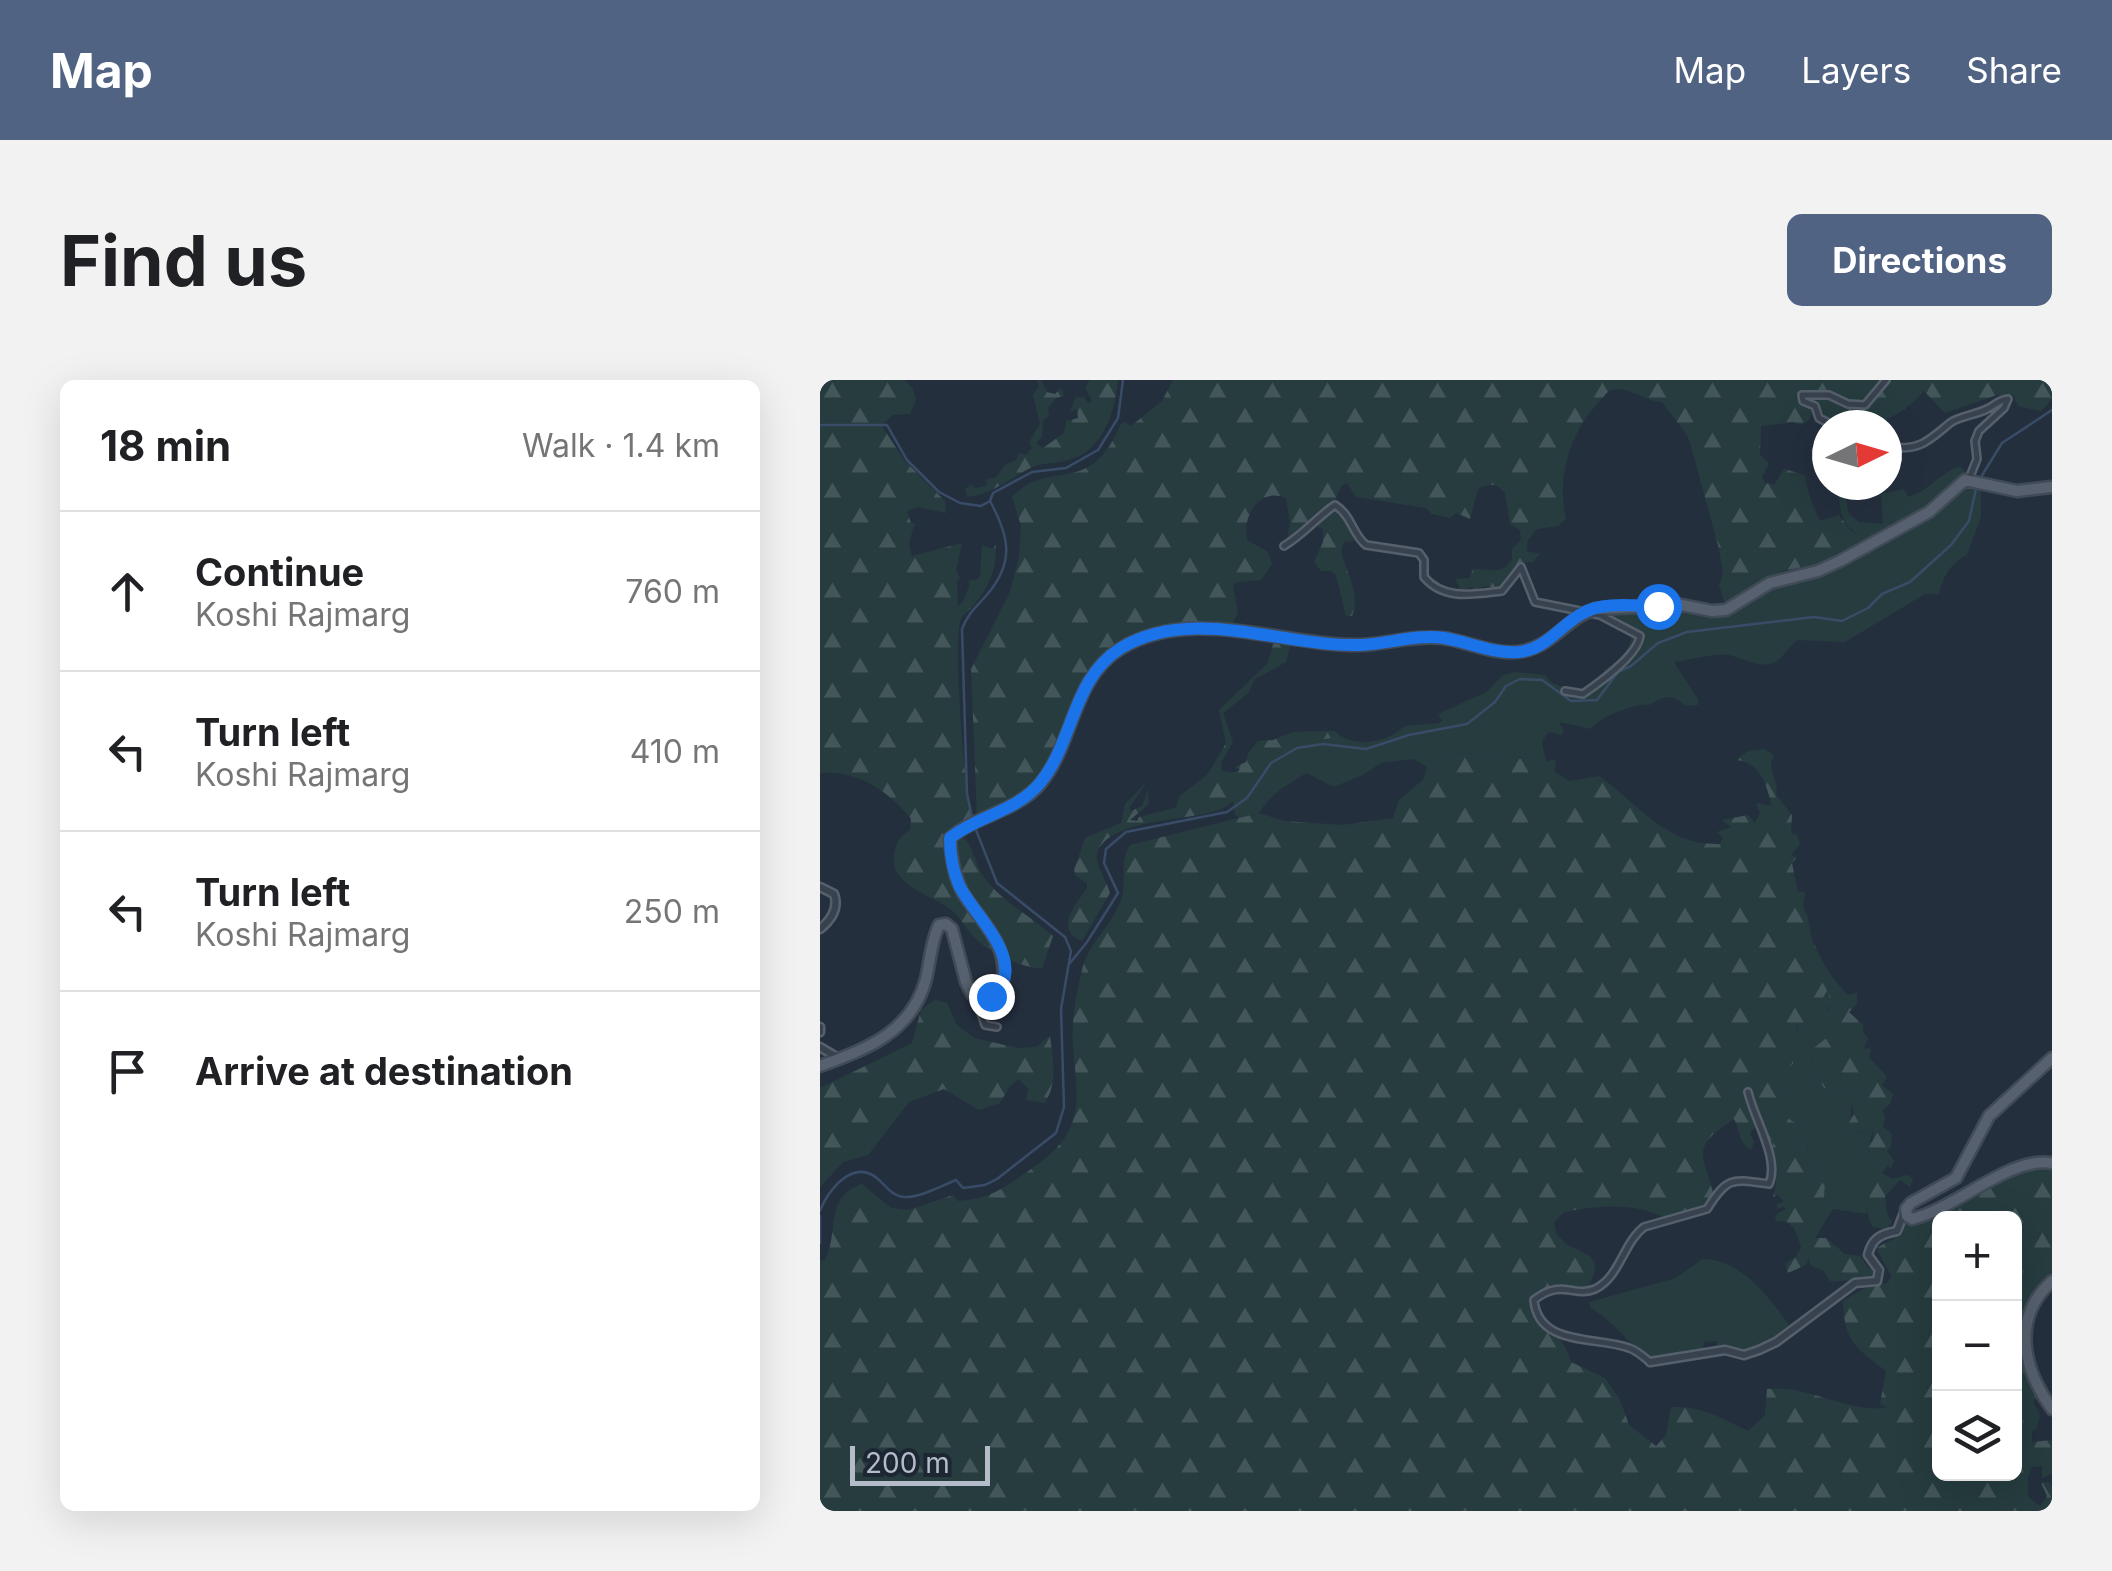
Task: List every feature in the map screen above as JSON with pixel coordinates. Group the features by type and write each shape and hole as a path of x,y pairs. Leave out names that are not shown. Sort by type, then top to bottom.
{"main road":[{"path":"820,1066 880,1042 897,1029 922,994 939,925 952,928 972,994 991,996 1002,987 1004,969 997,938 957,882 950,842 953,834 1025,798 1042,781 1097,668 1110,655 1149,634 1173,629 1219,630 1360,645 1441,638 1517,652 1551,640 1584,612 1604,607 1682,605 1726,610 1770,583 1840,561 1929,512 1958,484 1971,480 2017,491 2052,487"},
{"path":"2052,1058 1988,1116 1956,1178 1906,1209 1909,1218 1948,1206 2026,1163 2052,1163"},
{"path":"2052,1281 2032,1308 2024,1350 2031,1374 2052,1409"}],"street":[{"path":"1816,410 1803,401 1802,395 1830,395 1848,404 1864,405 1886,380"},
{"path":"1902,449 1923,444 1942,434 1951,422 2008,399 2004,408 1979,431 1971,480"},
{"path":"1284,546 1306,533 1334,505 1349,516 1359,540 1366,544 1419,553 1424,560 1424,578 1442,592 1451,595 1502,591 1521,567 1535,602 1584,612 1640,636 1639,645 1598,684 1582,694 1565,692"},
{"path":"820,887 834,894 836,900 830,920 820,929"},
{"path":"982,997 980,1010 985,1026 997,1027"},
{"path":"820,1046 840,1059"},
{"path":"1748,1092 1772,1163 1769,1184 1734,1179 1721,1187 1707,1209 1644,1227 1636,1233 1611,1276 1596,1288 1584,1291 1562,1287 1534,1300 1540,1320 1548,1329 1630,1348 1650,1362 1725,1350 1744,1355 1776,1342 1856,1283 1877,1281 1879,1270 1868,1255 1870,1244 1881,1234 1897,1231 1906,1209"}],"green space":[{"path":"820,380 905,380 913,389 916,399 910,414 893,415 881,425 905,461 945,501 946,513 917,507 907,511 915,524 910,547 912,556 962,543 956,571 960,578 958,606 963,602 968,581 980,576 982,545 992,549 996,545 987,587 962,617 959,632 960,718 972,821 961,836 991,886 1053,936 1042,968 1005,958 986,947 953,911 903,880 894,860 898,841 910,830 911,819 893,800 859,779 820,773"},
{"path":"1037,380 1041,380 1047,392 1055,394 1061,388 1065,396 1056,398 1048,408 1042,437 1036,443 1043,448 1064,433 1066,421 1078,418 1077,409 1070,412 1076,397 1092,401 1085,387 1090,380 1118,380 1105,429 1080,456 1035,466 992,490 967,497 965,489 971,484 975,488 986,486 987,479 995,478 1019,453 1026,455 1032,448 1029,442 1040,424 1033,395 1039,387"},
{"path":"1173,380 2052,380 2052,399 2041,411 2018,406 2013,395 1997,395 1945,413 1924,391 1902,410 1812,410 1809,420 1801,425 1793,422 1761,426 1760,455 1769,463 1762,477 1765,483 1774,485 1784,469 1805,475 1820,521 1839,515 1850,530 1865,539 1828,562 1783,571 1725,604 1719,585 1723,574 1719,549 1687,435 1662,402 1622,389 1606,394 1573,442 1564,472 1566,519 1558,526 1537,529 1528,540 1526,551 1540,554 1533,562 1522,563 1499,588 1461,590 1455,579 1469,578 1473,569 1503,568 1521,540 1520,530 1510,524 1505,493 1496,486 1478,489 1470,519 1456,513 1450,518 1432,514 1426,508 1356,497 1347,483 1342,485 1334,503 1287,542 1290,522 1286,498 1260,500 1247,522 1247,540 1268,552 1272,564 1261,580 1233,585 1238,612 1231,628 1160,628 1121,642 1089,673 1049,761 1036,780 1017,798 977,816 971,669 1010,592 1019,557 1021,526 1012,497 1041,479 1083,470 1096,462 1121,424 1131,426 1162,401"},
{"path":"1960,466 1971,478 1930,507 1863,543 1864,539 1842,516 1840,500 1846,500 1849,514 1859,522 1883,524 1881,500 1902,500 1902,489 1908,496 1915,494"},
{"path":"1967,481 1981,487 1981,517 1967,555 1948,571 1939,594 1925,594 1845,642 1797,640 1781,658 1769,664 1722,655 1674,662 1698,705 1686,706 1668,697 1619,711 1591,729 1559,722 1562,735 1549,732 1542,741 1544,753 1527,758 1473,753 1444,758 1427,767 1413,759 1381,763 1334,787 1306,773 1274,795 1259,813 1239,818 1235,815 1228,774 1240,770 1235,767 1246,762 1258,741 1293,732 1335,731 1360,742 1380,740 1404,726 1442,721 1438,714 1486,692 1503,675 1516,672 1545,675 1552,683 1575,692 1603,676 1604,670 1622,656 1631,635 1615,625 1584,617 1605,608 1677,606 1714,614 1788,578 1889,538"},
{"path":"1335,512 1347,522 1354,541 1344,542 1341,551 1354,591 1352,616 1346,616 1336,575 1321,571 1314,562 1323,542 1320,520"},
{"path":"1273,644 1290,646 1286,662 1255,679 1248,693 1223,713 1233,742 1221,763 1222,771 1237,773 1240,769 1235,767 1246,762 1258,741 1293,732 1335,731 1339,737 1283,750 1261,767 1233,801 1219,810 1141,825 1112,836 1102,844 1097,856 1110,893 1082,941 1073,936 1069,930 1070,916 1087,888 1074,870 1085,838 1121,823 1125,804 1147,782 1129,808 1131,811 1142,806 1148,789 1149,804 1130,820 1175,808 1180,796 1208,774 1226,743 1219,710 1268,663"},
{"path":"1765,749 1774,756 1771,766 1776,795 1792,815 1791,833 1797,835 1800,844 1791,855 1797,857 1792,863 1798,892 1805,892 1803,907 1812,939 1837,983 1848,995 1857,993 1857,1004 1849,1012 1863,1025 1868,1038 1864,1048 1871,1049 1869,1057 1887,1077 1882,1085 1893,1094 1890,1104 1882,1110 1883,1127 1892,1134 1887,1151 1894,1161 1890,1170 1888,1165 1882,1173 1893,1179 1907,1175 1913,1178 1910,1187 1900,1180 1885,1196 1892,1222 1887,1229 1873,1227 1869,1218 1874,1168 1867,1147 1873,1139 1873,1129 1850,1134 1847,1126 1854,1114 1852,1104 1860,1100 1859,1093 1824,1088 1814,1070 1812,1057 1817,1055 1810,1051 1829,1036 1817,1018 1830,1008 1829,987 1820,1004 1811,1000 1804,1015 1806,1021 1797,1026 1787,1053 1793,1064 1783,1072 1777,1089 1787,1097 1780,1100 1785,1113 1802,1125 1801,1137 1808,1142 1807,1151 1814,1158 1810,1163 1812,1180 1825,1183 1824,1199 1830,1201 1833,1209 1815,1238 1826,1238 1845,1254 1860,1256 1877,1271 1876,1279 1830,1281 1824,1271 1810,1265 1809,1258 1806,1265 1788,1273 1785,1264 1796,1257 1801,1247 1791,1225 1776,1221 1775,1215 1786,1209 1777,1209 1777,1204 1784,1202 1778,1195 1773,1197 1773,1142 1757,1124 1750,1133 1754,1142 1751,1150 1741,1140 1734,1119 1705,1146 1704,1162 1714,1197 1707,1206 1666,1219 1642,1210 1616,1207 1563,1213 1554,1222 1556,1233 1566,1244 1590,1256 1595,1264 1594,1274 1582,1290 1561,1288 1534,1297 1531,1305 1563,1343 1571,1362 1605,1378 1620,1400 1629,1425 1656,1446 1666,1435 1671,1407 1702,1411 1748,1431 1765,1415 1767,1389 1796,1390 1856,1406 1887,1408 1880,1404 1886,1371 1849,1335 1843,1301 1863,1289 1887,1283 1892,1277 1876,1248 1903,1234 1902,1218 1959,1203 2024,1169 2052,1168 2052,1275 2029,1303 2022,1324 2022,1211 1932,1211 1932,1481 2022,1481 2022,1360 2040,1399 2033,1401 2040,1416 2032,1431 2032,1442 2052,1440 2052,1474 2042,1478 2042,1466 2032,1467 2028,1497 2040,1506 2047,1496 2041,1483 2049,1482 2052,1511 820,1511 820,1261 825,1260 829,1249 837,1206 842,1197 862,1184 891,1208 909,1210 953,1195 958,1201 979,1198 1010,1184 1059,1145 1074,1119 1076,1104 1073,1028 1082,970 1118,907 1130,845 1259,813 1284,821 1342,825 1393,818 1399,800 1423,780 1427,767 1444,758 1473,753 1512,759 1544,753 1547,762 1554,759 1554,771 1569,781 1599,776 1668,831 1701,843 1719,844 1723,838 1717,832 1731,827 1722,820 1748,815 1755,823 1760,813 1756,803 1772,806 1757,770 1736,760 1748,751"},
{"path":"1830,986 1832,1003 1823,1015 1829,1036 1811,1051 1817,1055 1812,1057 1814,1070 1824,1088 1859,1093 1860,1100 1851,1107 1852,1134 1873,1129 1868,1150 1874,1164 1874,1181 1867,1214 1833,1209 1830,1201 1824,1199 1825,1187 1812,1181 1813,1158 1807,1151 1808,1142 1801,1137 1802,1125 1786,1116 1780,1100 1786,1097 1777,1089 1782,1072 1793,1064 1793,1058 1787,1054 1807,1006 1811,1000 1820,1003"},
{"path":"935,1000 947,1003 956,1024 974,1038 1018,1048 1036,1047 1050,1036 1053,1079 1045,1103 1026,1100 1028,1089 1019,1079 1000,1103 979,1110 944,1089 909,1102 868,1155 843,1162 820,1187 820,1088 912,1043 921,1010"},
{"path":"1702,1259 1741,1272 1790,1326 1769,1344 1750,1352 1717,1347 1717,1341 1704,1342 1703,1351 1653,1360 1591,1308 1589,1302 1676,1278"}],"waterway":[{"path":"820,425 887,425 907,460 939,492 960,503 981,506 990,501 993,493 1032,472 1066,468 1098,450 1118,418 1123,380"},
{"path":"1981,477 2002,443 2052,410"},
{"path":"1070,963 1118,893 1104,863 1106,849 1126,832 1227,812 1247,798 1271,763 1297,748 1323,744 1366,749 1409,735 1467,724 1495,702 1506,686 1520,679 1542,680 1571,701 1597,700 1618,672 1658,643 1687,632 1814,617 1842,621 1868,608 1882,594 1910,582 1951,545 1969,521 1977,484"},
{"path":"972,817 967,794 962,629 995,585 1005,561 1005,539 990,501"},
{"path":"820,1211 843,1179 860,1172 869,1173 904,1197 924,1194 956,1180 963,1188 985,1185 1056,1133 1064,1107 1061,1009 1071,951 1065,937 997,883 974,825"},
{"path":"820,1216 820,1243"}],"route":[{"path":"991,996 1002,987 1004,978 997,938 957,882 950,838 1025,798 1037,787 1058,754 1084,689 1097,668 1138,638 1186,629 1326,644 1441,638 1517,652 1551,640 1584,612 1595,608 1658,606"}]}
